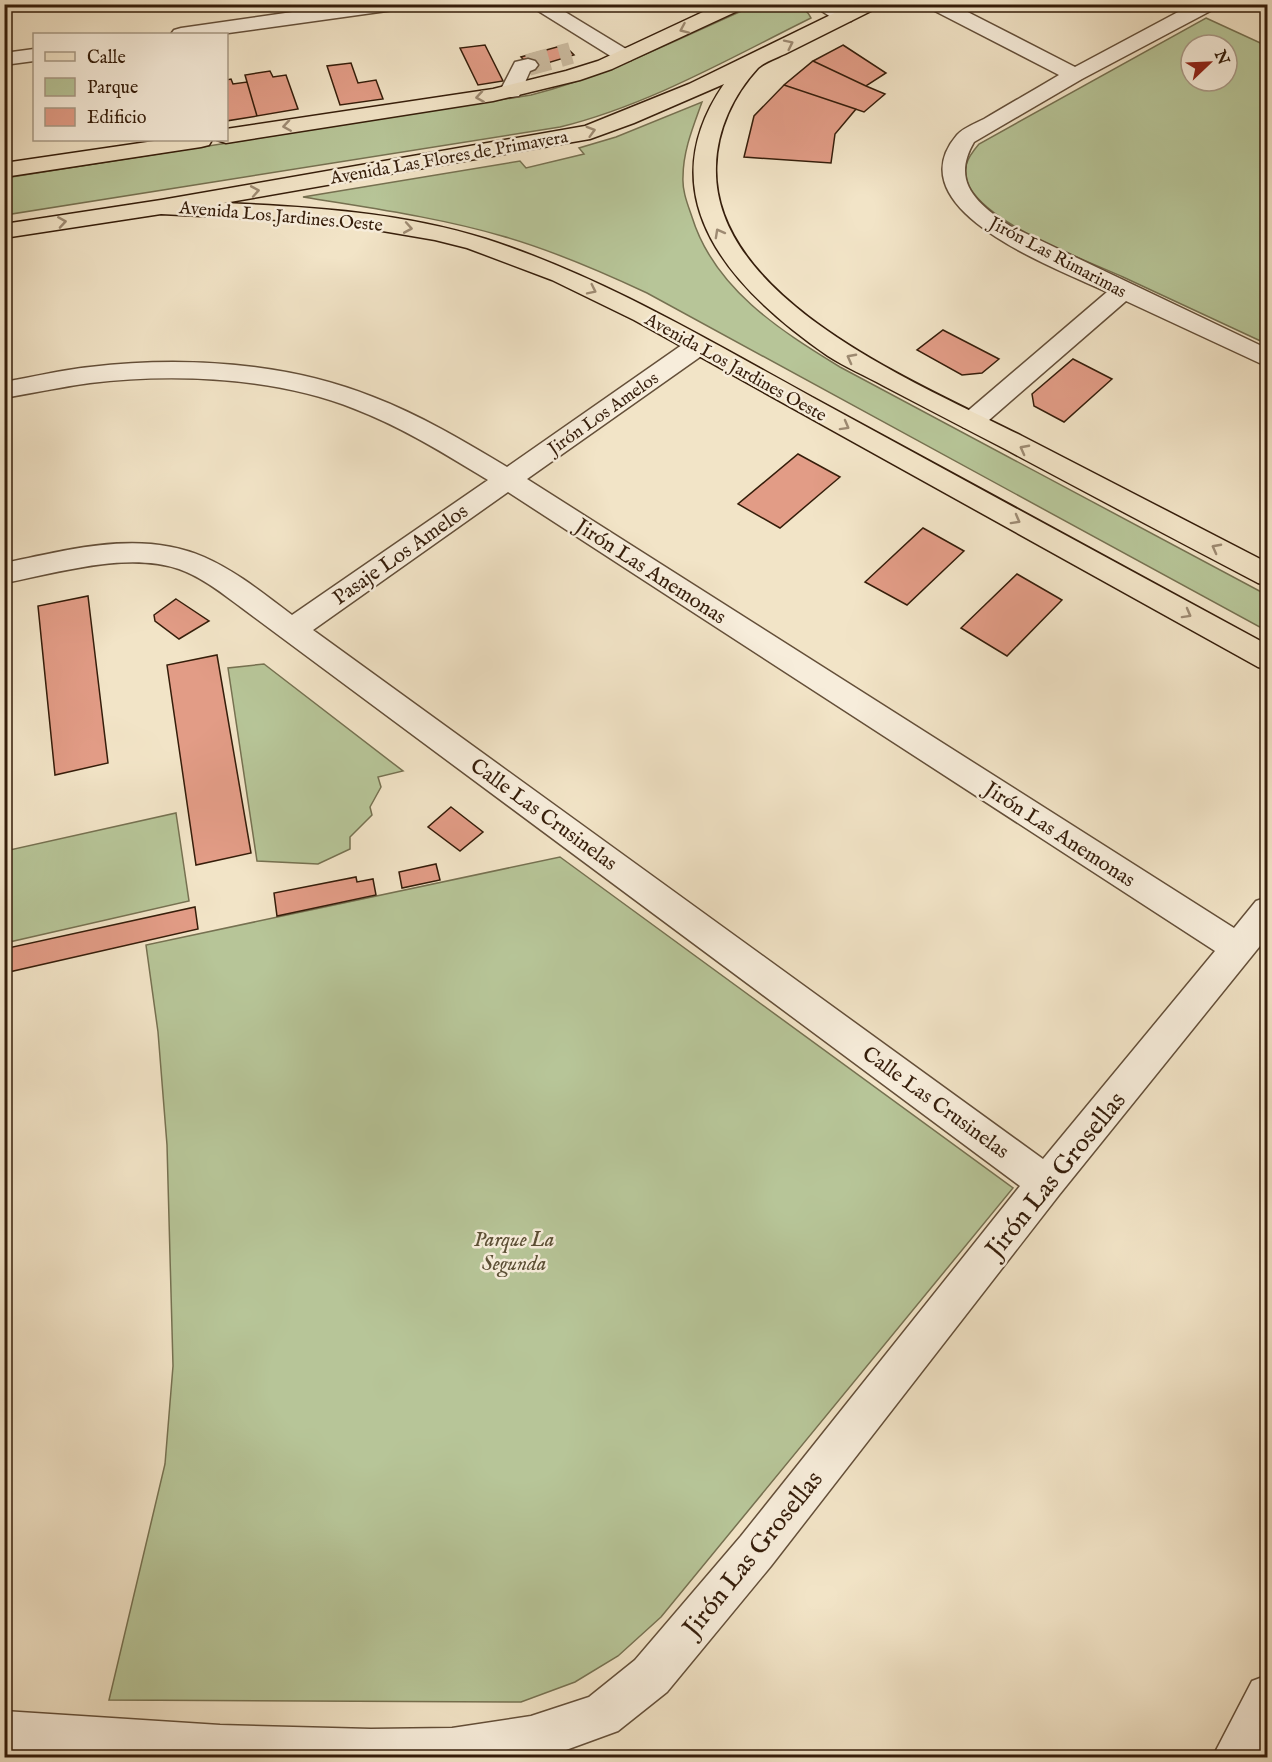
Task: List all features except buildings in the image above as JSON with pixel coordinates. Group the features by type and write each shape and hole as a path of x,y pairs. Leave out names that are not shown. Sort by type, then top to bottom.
{"main road":[{"path":"228,135 511,91 573,76 614,54 737,4"},
{"name":"Avenida Las Flores de Primavera","path":"4,231 161,207 590,132 628,119 870,4"},
{"path":"755,60 729,89 715,113 702,165 702,189 711,220 729,251 753,280 789,313 838,351 1268,576"},
{"path":"4,170 194,141"},
{"name":"Avenida Los Jardines Oeste","path":"161,207 286,213 408,228 473,243 568,279 698,346 1268,659"}],"street":[{"path":"188,33 394,4"},
{"path":"537,4 614,54"},
{"path":"821,4 844,17"},
{"path":"936,4 1075,75"},
{"name":"Jirón Las Rimarimas","path":"1209,4 1075,75 966,138 956,150 953,178 959,193 969,207 988,223 1122,291 1268,360"},
{"path":"576,51 614,54"},
{"path":"4,59 33,55"},
{"path":"511,91 522,66 528,64"},
{"path":"972,421 1122,291"},
{"name":"Jirón Los Amelos","path":"507,479 698,346"},
{"name":"Jirón Las Anemonas","path":"4,390 91,375 172,371 250,377 309,386 362,402 420,428 507,479 1238,948"},
{"name":"Pasaje Los Amelos","path":"292,630 507,479"},
{"name":"Calle Las Crusinelas","path":"4,573 100,556 150,554 182,559 211,574 292,630 1046,1183"},
{"name":"Jirón Las Grosellas","path":"4,1734 220,1748 452,1751 531,1738 602,1715 651,1676 756,1551 1046,1183 1268,911"},
{"path":"1234,1758 1268,1697"}],"green space":[{"path":"755,5 795,6 802,8 811,18 688,79 593,118 560,127 5,215 5,178 531,95 617,66"},
{"path":"1206,18 1239,33 1179,33 1179,93 1239,93 1239,33 1267,46 1267,344 1063,251 1018,228 981,202 970,188 965,170 971,154 979,144"},
{"path":"702,102 689,139 683,167 684,193 702,242 732,286 751,305 794,338 840,367 1267,595 1267,631 647,293 612,277 539,248 477,229 303,197 520,161 526,168 584,154 579,148 616,137"},
{"path":"264,664 403,771 378,777 381,787 370,807 372,815 350,837 350,849 318,864 257,861 228,668"},
{"path":"176,813 189,901 5,943 5,851"},
{"name":"Parque La Segunda","path":"560,857 1013,1188 661,1617 618,1656 575,1682 521,1702 109,1700 165,1464 173,1366 167,1145 158,1032 146,945"}],"tunnel":[{"path":"528,65 571,53"}]}
